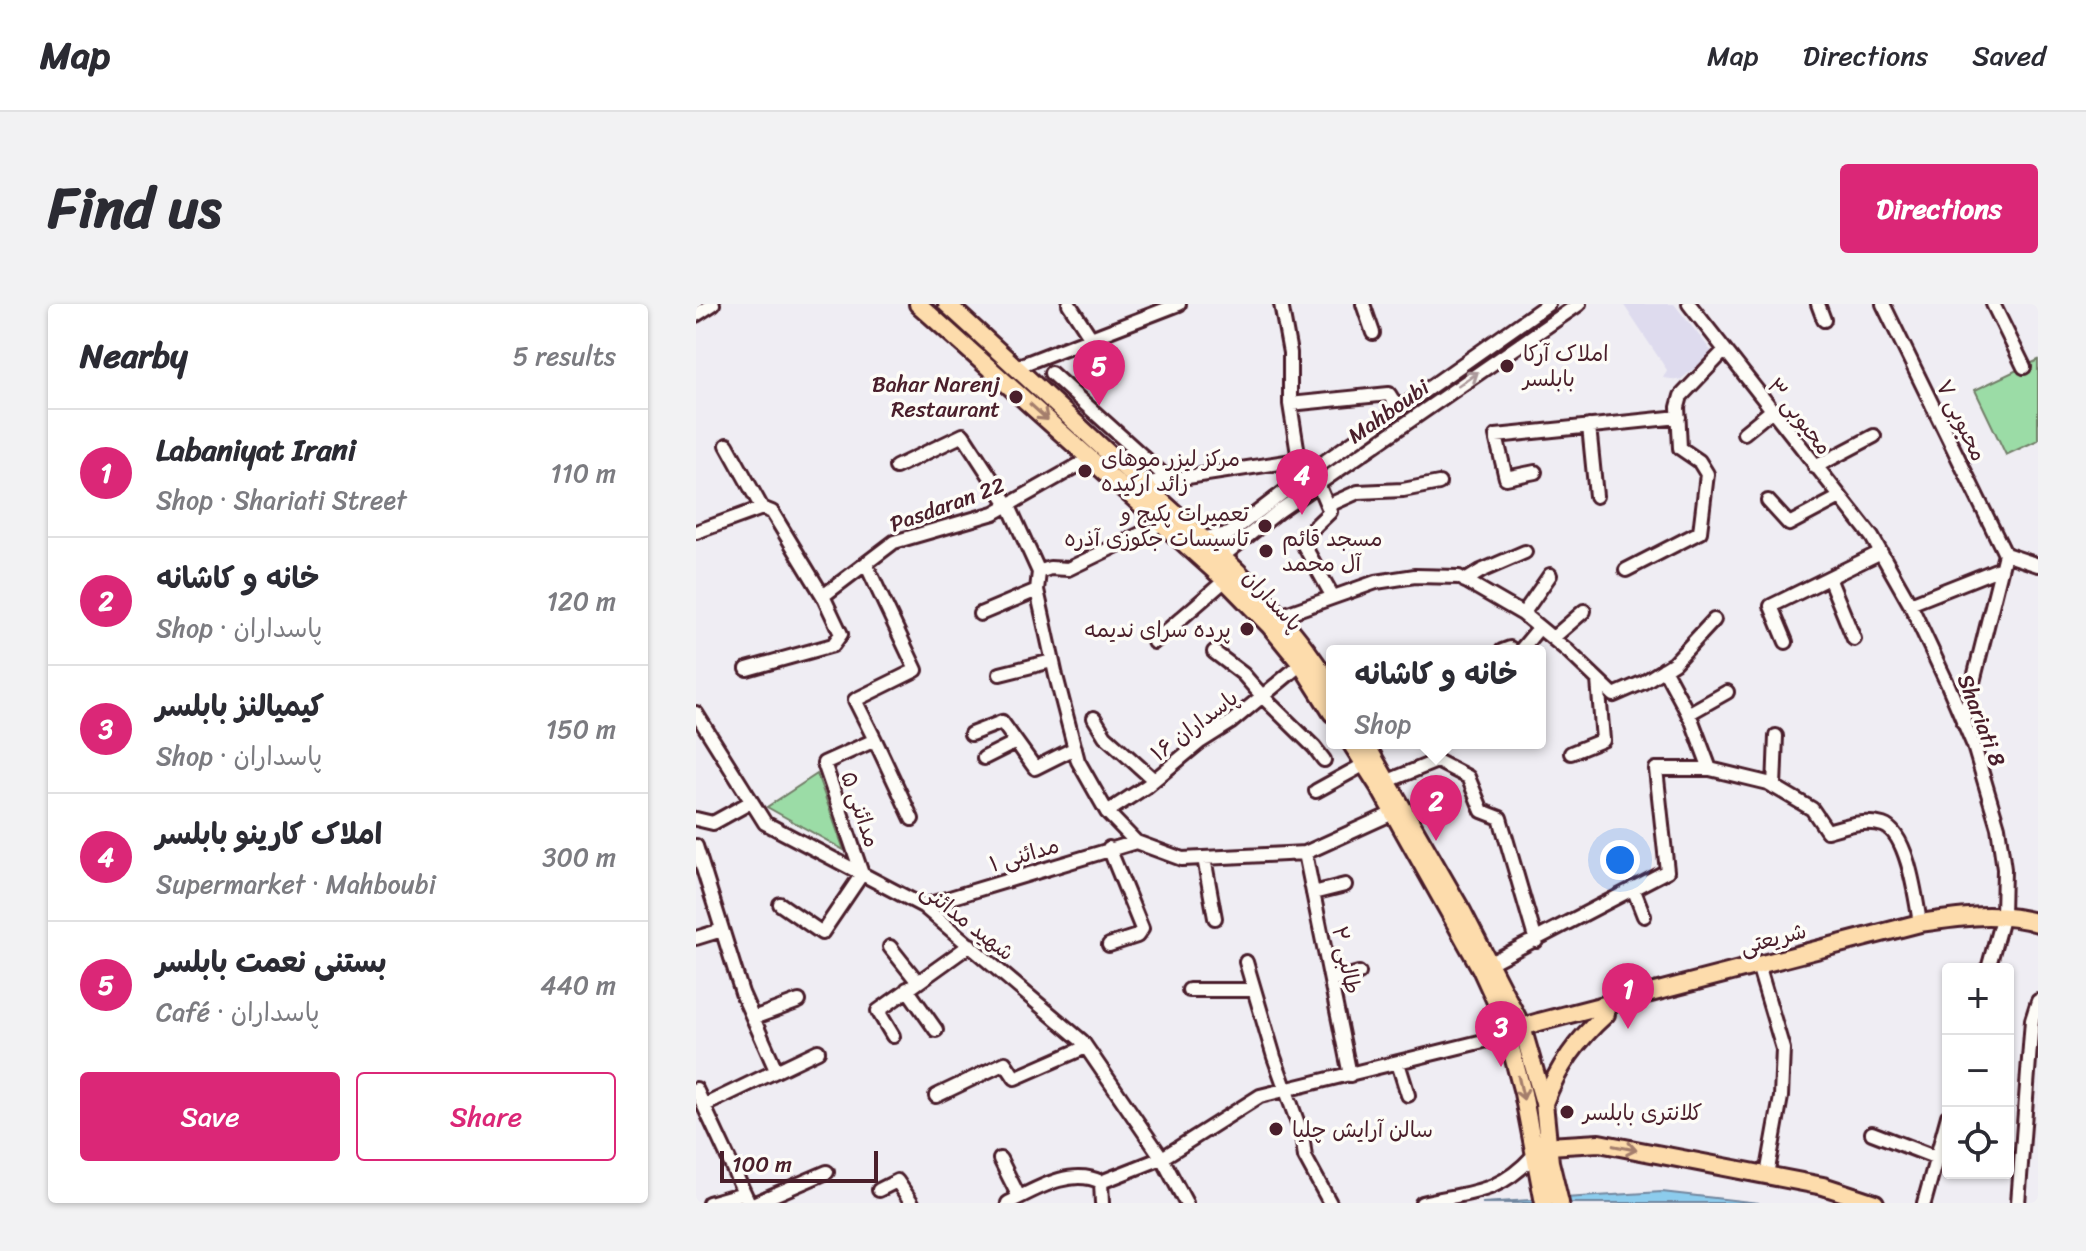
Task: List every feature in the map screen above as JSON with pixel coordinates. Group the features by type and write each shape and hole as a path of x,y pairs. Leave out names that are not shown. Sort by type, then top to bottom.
{"main road":[{"name":"پاسداران","path":"918,304 1163,523 1217,562 1280,616 1313,656 1326,678"},
{"name":"پاسداران","path":"947,304 1205,538 1217,562"},
{"name":"پاسداران","path":"1231,575 1301,664 1326,704"},
{"path":"1355,749 1518,1032 1523,1093 1542,1158 1560,1203"},
{"path":"1369,749 1490,963 1544,1103"},
{"name":"شریعتی","path":"1518,1032 1760,969 1920,923 1948,918 2038,923"},
{"path":"1518,1032 1606,1014 1760,969 1923,932 2002,920 2038,932"},
{"path":"1544,1203 1544,1103 1562,1063 1585,1032 1606,1014"},
{"path":"1542,1158 1599,1143 1823,1186 1875,1203"}],"street":[{"path":"696,315 713,304"},
{"path":"1069,304 1091,338"},
{"path":"1016,367 1091,338 1144,310 1179,304"},
{"path":"1281,304 1290,353 1290,404 1299,460 1310,472 1329,505 1328,516 1302,542 1333,597"},
{"path":"1363,304 1373,333"},
{"name":"Mahboubi","path":"1205,538 1229,534 1310,472 1548,304"},
{"name":"Mahboubi","path":"1217,562 1279,511 1579,304"},
{"name":"محبوبی ۳","path":"1689,304 1872,537 1879,553"},
{"path":"1818,304 1824,320"},
{"name":"محبوبی ۷","path":"1883,304 2005,554"},
{"path":"1993,304 2024,367"},
{"path":"1626,570 1700,532 1707,474 1699,461 1680,448 1681,396 1724,351"},
{"path":"1050,398 1055,352"},
{"path":"1051,373 1169,480"},
{"path":"1290,404 1389,394 1399,410"},
{"path":"1744,433 1771,411"},
{"path":"1535,472 1506,478 1496,436 1679,417"},
{"path":"1589,426 1596,496"},
{"path":"896,467 963,435 1008,504 1039,572 1037,590 1078,761 1107,812 1136,842 1182,859 1305,853 1393,813"},
{"path":"1815,467 1874,436"},
{"path":"727,445 762,508 772,512 823,596 841,634 833,645 747,669"},
{"name":"Pasdaran 22","path":"823,596 894,542 994,513 1091,458"},
{"path":"1142,484 1299,460"},
{"path":"1329,505 1358,492 1403,490 1439,483"},
{"path":"1768,501 1789,524 1840,497"},
{"path":"696,532 762,508"},
{"path":"1039,572 1050,568 1068,569 1163,523"},
{"path":"1465,581 1525,552"},
{"path":"1786,642 1771,606 1879,553"},
{"name":"Shariati 8","path":"1879,553 1910,604 1974,746 1998,827 2004,869 2002,920 1990,963"},
{"path":"1963,723 2005,554 2038,565"},
{"name":"مدائنی ۵","path":"862,874 824,763 875,740 855,700 916,670 866,564"},
{"path":"1910,604 2001,568"},
{"path":"1154,642 1231,575"},
{"path":"1523,614 1550,575"},
{"path":"1280,616 1376,582 1415,576 1459,577 1523,614 1614,695 1674,663 1714,620"},
{"path":"1829,578 1854,639"},
{"path":"980,614 1037,590"},
{"path":"1553,638 1584,611"},
{"path":"1525,645 1539,628"},
{"path":"1214,652 1243,674 1324,760"},
{"path":"1000,674 1052,661"},
{"name":"پاسداران ۱۶","path":"1107,812 1230,723 1301,664"},
{"path":"1664,669 1688,714 1710,769"},
{"path":"1571,753 1603,740 1598,680"},
{"path":"1688,714 1727,692"},
{"name":"شهید مدائنی","path":"696,713 765,823 923,906 1086,1047 1162,1158 1186,1203"},
{"path":"1094,718 1105,736 1154,780"},
{"path":"971,734 1002,722 1035,768 1075,748"},
{"path":"1774,787 1776,736"},
{"path":"875,740 912,819"},
{"path":"984,758 1016,742"},
{"path":"1388,781 1437,761 1468,777 1482,811 1500,818 1536,941"},
{"path":"1316,791 1365,764"},
{"path":"1490,963 1667,871 1656,769 1710,769 1768,783 1812,809 1827,831 1857,823 1885,825 1896,834 1909,868 1920,923"},
{"path":"696,819 713,823 751,802"},
{"name":"مدائنی ۱","path":"923,906 1136,842"},
{"path":"696,846 742,993 776,1070"},
{"path":"1109,848 1142,929 1137,936 1109,945"},
{"name":"طالبی ۲","path":"1305,853 1350,1075"},
{"path":"1204,858 1215,918"},
{"path":"780,904 822,933 862,874"},
{"path":"1313,893 1345,885"},
{"path":"1633,888 1644,916"},
{"path":"696,938 722,930"},
{"path":"893,1036 878,1011 970,945"},
{"path":"890,947 936,1030"},
{"path":"1246,962 1302,1135 1305,1157 1330,1203"},
{"path":"1760,969 1783,1049 1781,1097 1767,1175"},
{"path":"1331,981 1359,973"},
{"path":"1189,990 1254,990"},
{"path":"753,1018 799,1001"},
{"path":"2018,1203 2032,1020 2038,1001"},
{"path":"1000,1159 1014,1200 1069,1177 1089,1176 1101,1182 1162,1158 1260,1096 1518,1032"},
{"path":"936,1096 1005,1063 1015,1078 1086,1047"},
{"path":"705,1105 818,1051"},
{"path":"1398,1063 1408,1095"},
{"path":"696,1089 750,1200"},
{"path":"2024,1129 2038,1131"},
{"path":"1872,1133 1937,1158"},
{"path":"1924,1203 1942,1139"},
{"path":"1422,1203 1489,1188 1507,1181 1542,1158"},
{"path":"709,1203 750,1200 827,1172"},
{"path":"879,1190 897,1181 912,1203"},
{"path":"1101,1182 1102,1203"}],"shaded area":[{"path":"1623,304 1674,304 1713,353 1680,380 1663,378 1667,370"}],"green space":[{"path":"2038,360 2038,440 2006,455 1975,390"},
{"path":"817,774 844,850 767,807"}],"water":[{"path":"1662,1192 1759,1203 1482,1203"}],"place":[{"name":"املاک آرکا بابلسر","path":"1507,366"},
{"name":"Bahar Narenj Restaurant","path":"1016,397"},
{"name":"بستنی نعمت بابلسر","path":"1099,406"},
{"name":"مرکز لیزر موهای زائد ارکیده","path":"1085,471"},
{"name":"املاک کارینو بابلسر","path":"1302,515"},
{"name":"تعمیرات پکیج و تاسیسات جکوزی آذره","path":"1265,526"},
{"name":"مسجد قائم آل محمد","path":"1266,551"},
{"name":"پرده سرای ندیمه","path":"1247,629"},
{"name":"خانه و کاشانه","path":"1436,841"},
{"name":"Labaniyat Irani","path":"1628,1029"},
{"name":"کیمیالنز بابلسر","path":"1501,1067"},
{"name":"کلانتری بابلسر","path":"1567,1112"},
{"name":"سالن آرایش چلیا","path":"1276,1129"}]}
